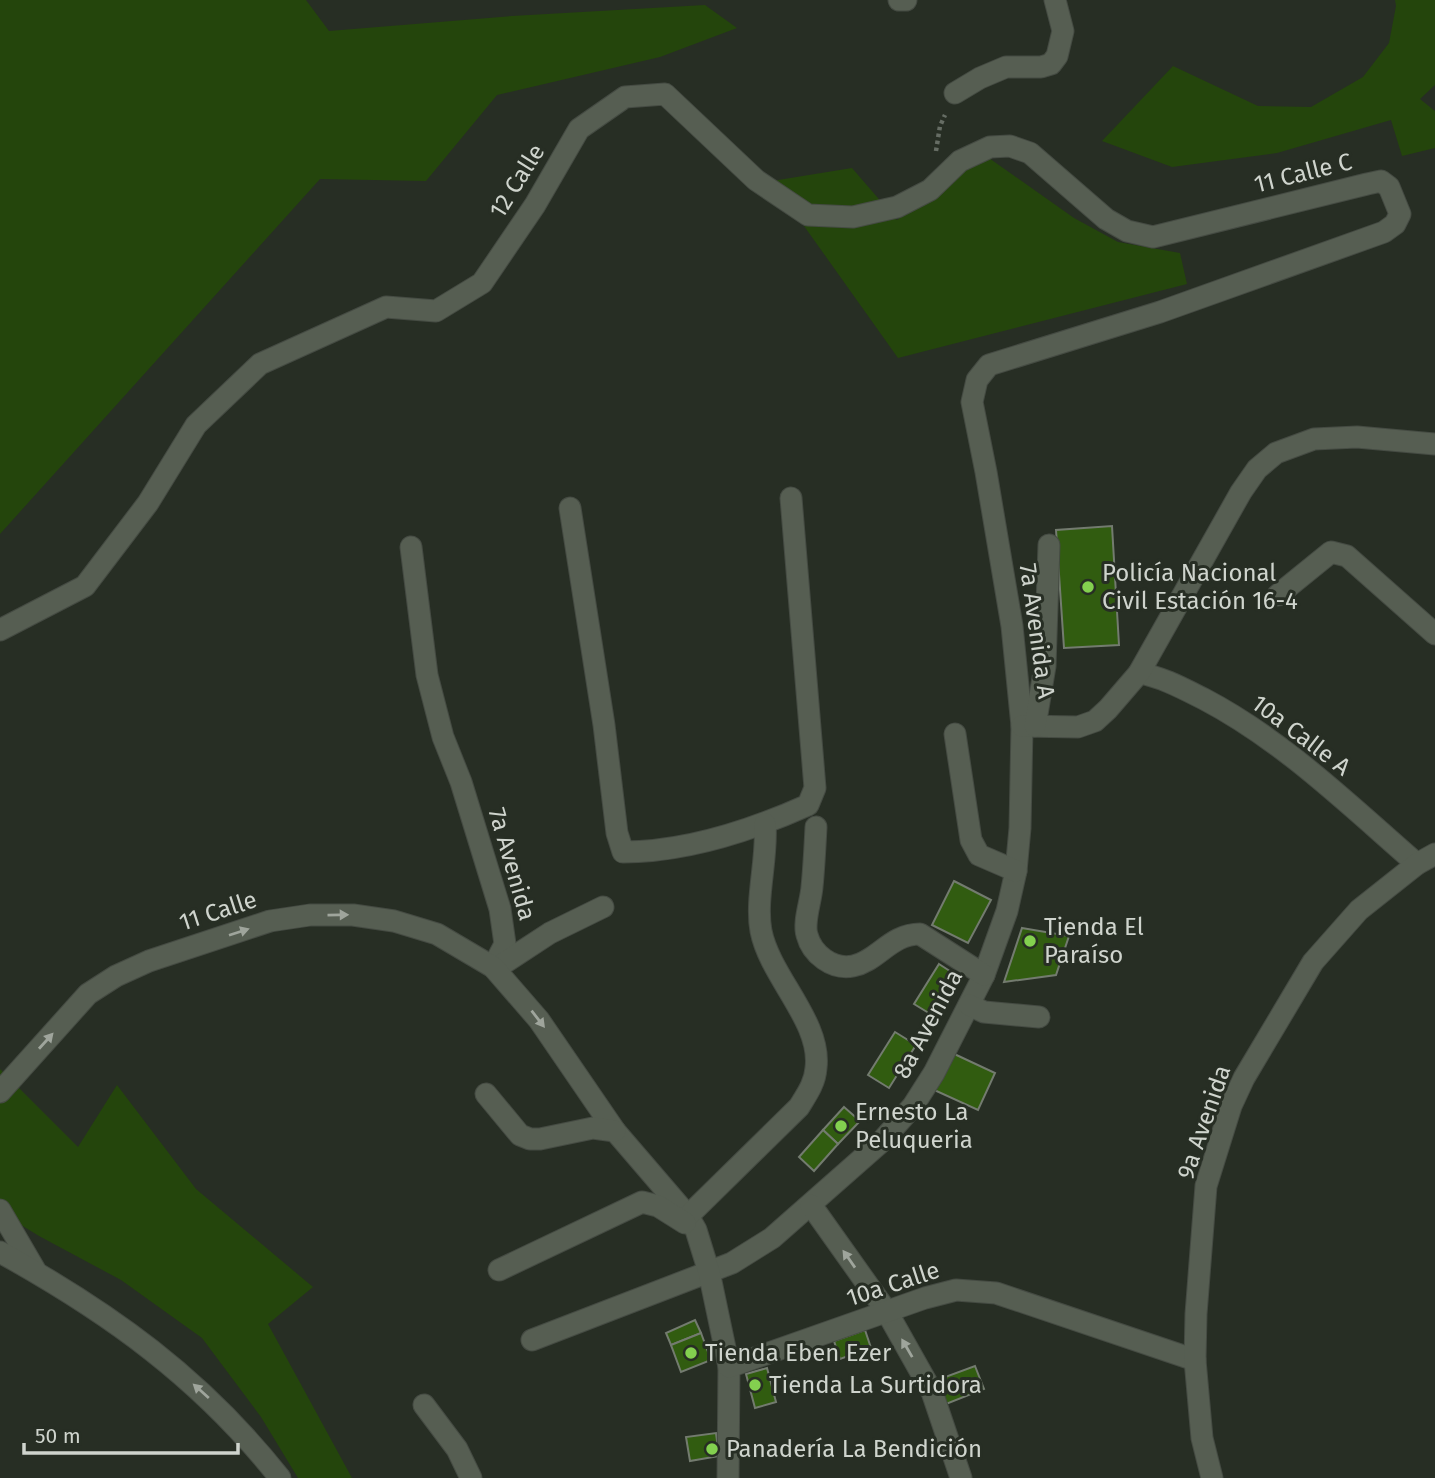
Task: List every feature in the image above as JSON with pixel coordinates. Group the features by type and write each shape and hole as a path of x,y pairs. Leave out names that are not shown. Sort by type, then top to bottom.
{"street":[{"path":"899,0 906,0"},
{"path":"955,93 1006,67 1041,67 1051,64 1057,56 1063,31 1055,0"},
{"name":"12 Calle","path":"0,630 85,586 148,503 196,425 260,364 386,307 436,311 482,283 535,205 579,128 625,97 665,93 756,180 808,215 864,214 897,207 930,190"},
{"name":"11 Calle C","path":"930,190 960,161 990,147 1010,146 1030,153 1106,219 1126,231 1153,237 1381,181 1389,187 1399,214 1395,224 1384,232 1160,312 989,365"},
{"name":"7a Avenida A","path":"989,365 977,380 972,402 1029,726 1016,872 1007,911"},
{"path":"1049,545 1045,666 1029,726 1079,727 1095,721 1139,673 1241,492 1257,470 1276,453 1314,439 1357,436 1435,444"},
{"path":"570,508 604,725 617,833 623,852 647,852 685,846 765,824 808,805 815,788 791,498"},
{"name":"7a Avenida","path":"411,547 427,676 443,737 461,782 500,909 505,944 494,968"},
{"path":"1278,595 1331,552 1347,556 1435,634"},
{"name":"10a Calle A","path":"1139,673 1175,684 1222,708 1297,759 1426,859"},
{"path":"955,734 971,840 979,855 1016,872"},
{"path":"692,1223 799,1107 811,1088 816,1070 817,1050 807,1025 770,960 760,928 765,824"},
{"path":"816,827 806,933 816,954 834,964 852,966 894,940 909,934 920,934 984,975"},
{"name":"9a Avenida","path":"1212,1478 1202,1438 1195,1360 1206,1186 1231,1106 1244,1078 1313,962 1359,910 1426,859"},
{"path":"603,907 550,933 494,968 539,1020 615,1131 692,1223 709,1272 729,1367 727,1478"},
{"name":"8a Avenida","path":"532,1340 732,1263 772,1238 881,1142 914,1106 934,1073 984,975 1007,911"},
{"name":"11 Calle","path":"0,1092 88,994 107,982 149,961 270,922 310,915 353,915 394,921 437,934 494,968"},
{"path":"969,1005 984,1012 1039,1017"},
{"path":"486,1094 520,1135 530,1139 593,1128 615,1131"},
{"path":"499,1270 642,1202 658,1206 692,1223"},
{"path":"811,1205 887,1312 932,1392 961,1478"},
{"path":"0,1210 36,1272"},
{"path":"0,1252 113,1320 201,1390 248,1438 279,1478"},
{"name":"10a Calle","path":"729,1367 925,1298 956,1290 996,1293 1195,1360"},
{"path":"424,1405 457,1449 471,1478"}],"path":[{"path":"930,190 940,126 955,93"}],"green space":[{"path":"0,0 306,0 329,31 512,16 705,5 737,28 660,57 497,95 426,181 320,179 0,534"},
{"path":"1395,0 1435,0 1435,85 1420,99 1435,111 1435,148 1402,156 1391,120 1277,153 1172,167 1102,141 1173,66 1258,106 1311,107 1363,77 1389,43"},
{"path":"979,151 1074,218 1118,242 1180,253 1187,284 898,358 772,181 852,168 897,220"},
{"path":"0,1069 78,1147 117,1085 196,1189 313,1287 268,1324 352,1478 298,1478 261,1417 202,1338 121,1280 0,1212"}],"building":[{"name":"Policía Nacional Civil Estación 16-4","path":"1112,526 1119,645 1064,648 1056,530"},
{"path":"954,881 991,900 968,943 932,925"},
{"path":"1022,928 1069,936 1056,975 1004,982"},
{"path":"939,964 962,979 937,1018 914,1004"},
{"path":"895,1032 916,1045 889,1088 868,1075"},
{"path":"950,1052 995,1073 978,1110 932,1089"},
{"name":"Ernesto La Peluqueria","path":"844,1107 860,1121 838,1144 823,1130"},
{"path":"823,1130 838,1144 814,1171 799,1157"},
{"path":"695,1320 701,1333 671,1345 666,1333"},
{"path":"865,1330 871,1348 840,1359 834,1341"},
{"name":"Tienda Eben Ezer","path":"701,1333 711,1360 681,1372 671,1345"},
{"path":"975,1366 984,1389 946,1404 937,1380"},
{"path":"767,1368 776,1402 755,1408 746,1374"},
{"path":"716,1433 719,1456 690,1461 686,1437"}],"place":[{"name":"Policía Nacional Civil Estación 16-4","path":"1088,587"},
{"name":"Tienda El Paraíso","path":"1030,941"},
{"name":"Ernesto La Peluqueria","path":"841,1126"},
{"name":"Tienda Eben Ezer","path":"691,1353"},
{"name":"Tienda La Surtidora","path":"755,1385"},
{"name":"Panadería La Bendición","path":"712,1449"}]}
